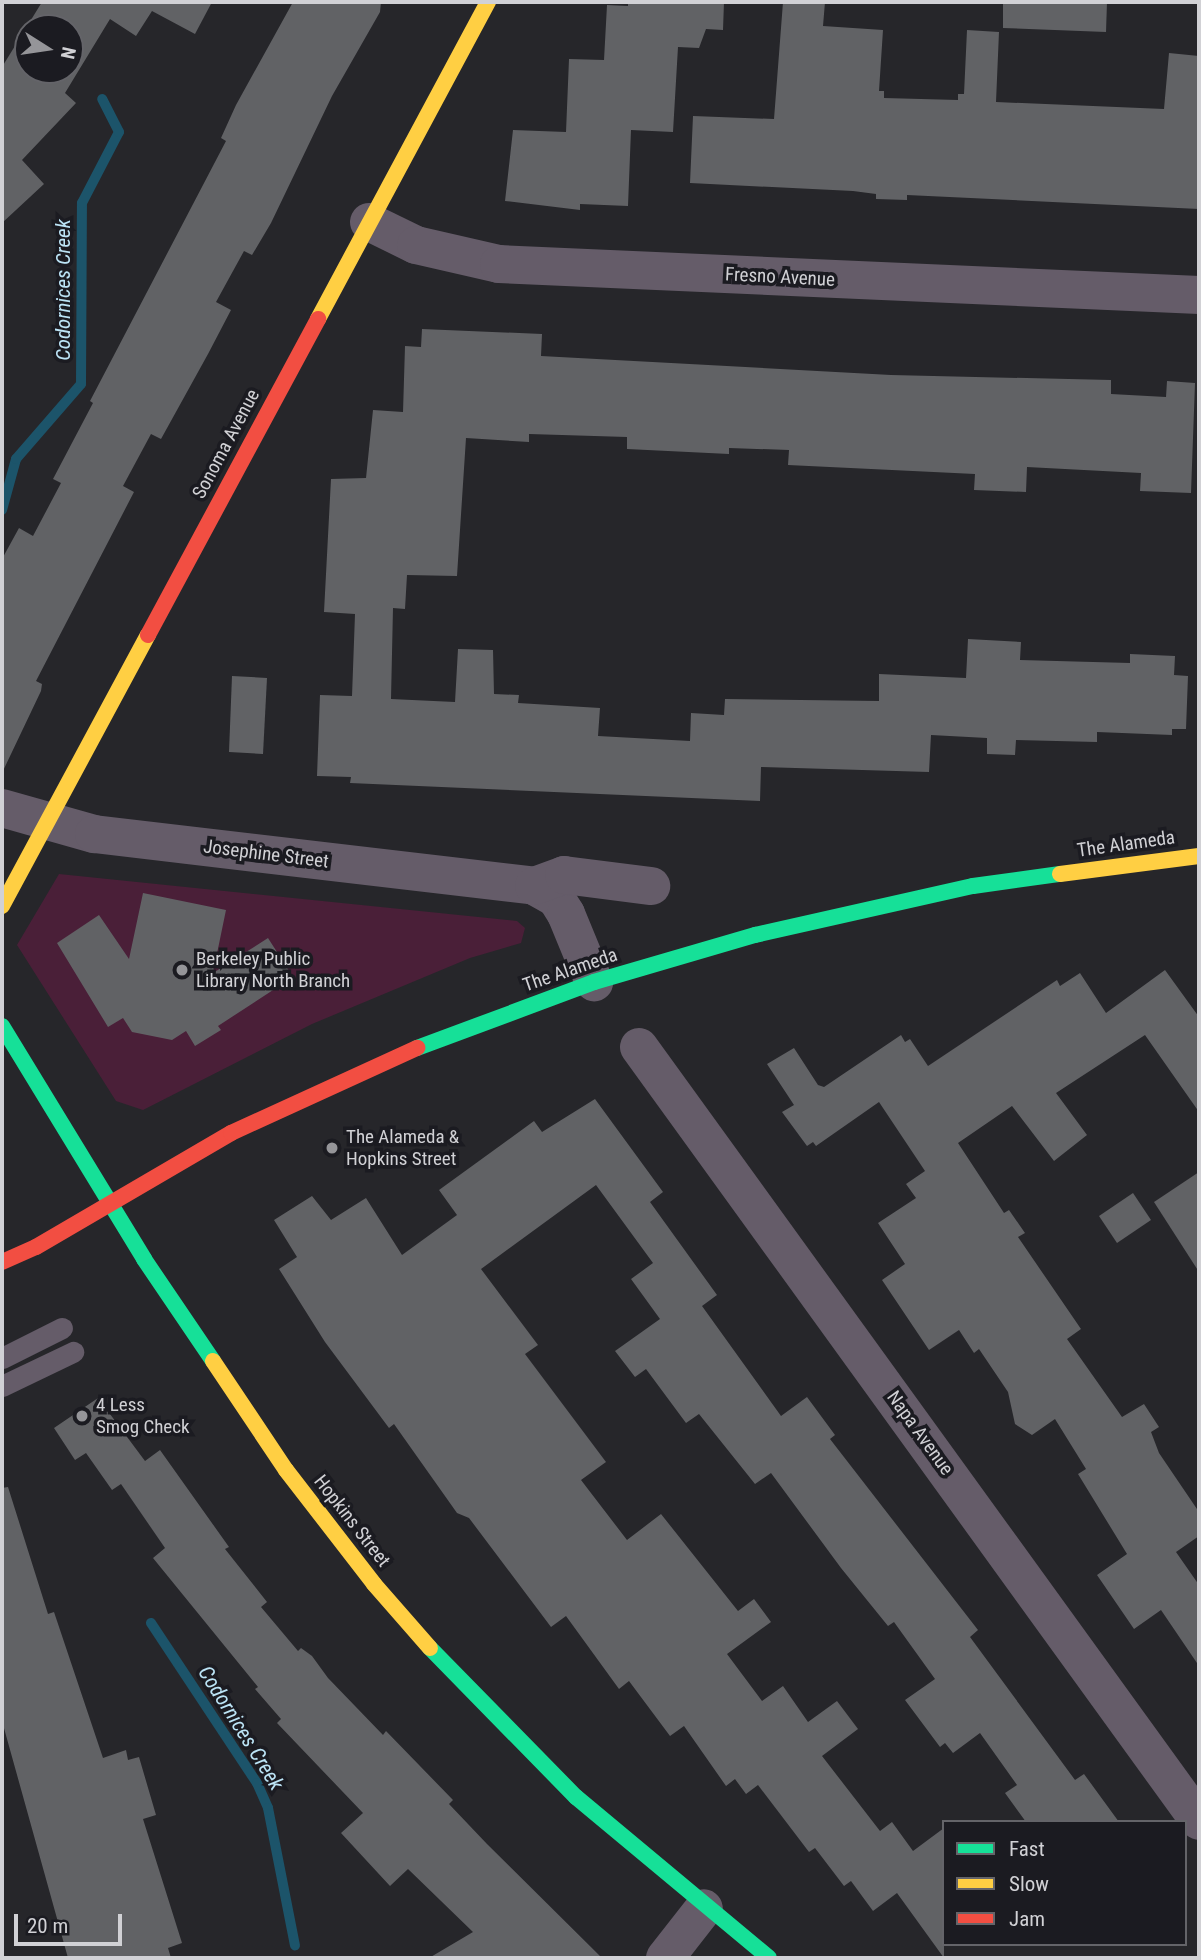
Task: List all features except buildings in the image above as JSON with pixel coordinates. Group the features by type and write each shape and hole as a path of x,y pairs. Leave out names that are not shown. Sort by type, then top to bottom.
{"street":[{"name":"Sonoma Avenue","path":"2,906 488,2"},
{"name":"Fresno Avenue","path":"369,222 416,245 499,264 1199,295"},
{"name":"Josephine Street","path":"2,808 94,834 534,886 564,875 651,886"},
{"name":"The Alameda","path":"2,1262 283,1109 420,1047 594,982 755,934 973,886 1197,864"},
{"path":"534,886 556,898 566,914 594,982"},
{"name":"Hopkins Street","path":"2,1026 111,1203 286,1470 374,1584 451,1671 576,1797 704,1908 769,1958"},
{"name":"Napa Avenue","path":"639,1047 1199,1821"},
{"path":"665,1958 704,1908"}],"lane":[{"path":"2,1358 62,1328"},
{"path":"2,1386 73,1352"}],"shaded area":[{"path":"59,874 517,921 525,928 521,943 470,958 312,1024 143,1110 116,1101 17,945"}],"waterway":[{"name":"Codornices Creek","path":"2,510 16,459 81,384 82,203 119,132 102,99"},
{"name":"Codornices Creek","path":"151,1623 257,1783 268,1808 295,1945"}],"traffic: fast":[{"path":"417,1048 594,982 755,935 973,886 1060,874"},
{"path":"2,1026 144,1259 213,1361"},
{"path":"430,1648 576,1797 769,1958"}],"traffic: slow":[{"path":"318,319 488,2"},
{"path":"2,906 148,635"},
{"path":"1060,874 1199,856"},
{"path":"213,1361 286,1470 374,1584 430,1648"}],"traffic: jam":[{"path":"148,635 318,319"},
{"path":"2,1262 36,1247 231,1133 417,1048"}],"place":[{"name":"Berkeley Public Library North Branch","path":"182,970"},
{"name":"The Alameda & Hopkins Street","path":"332,1148"},
{"name":"4 Less Smog Check","path":"82,1416"}]}
